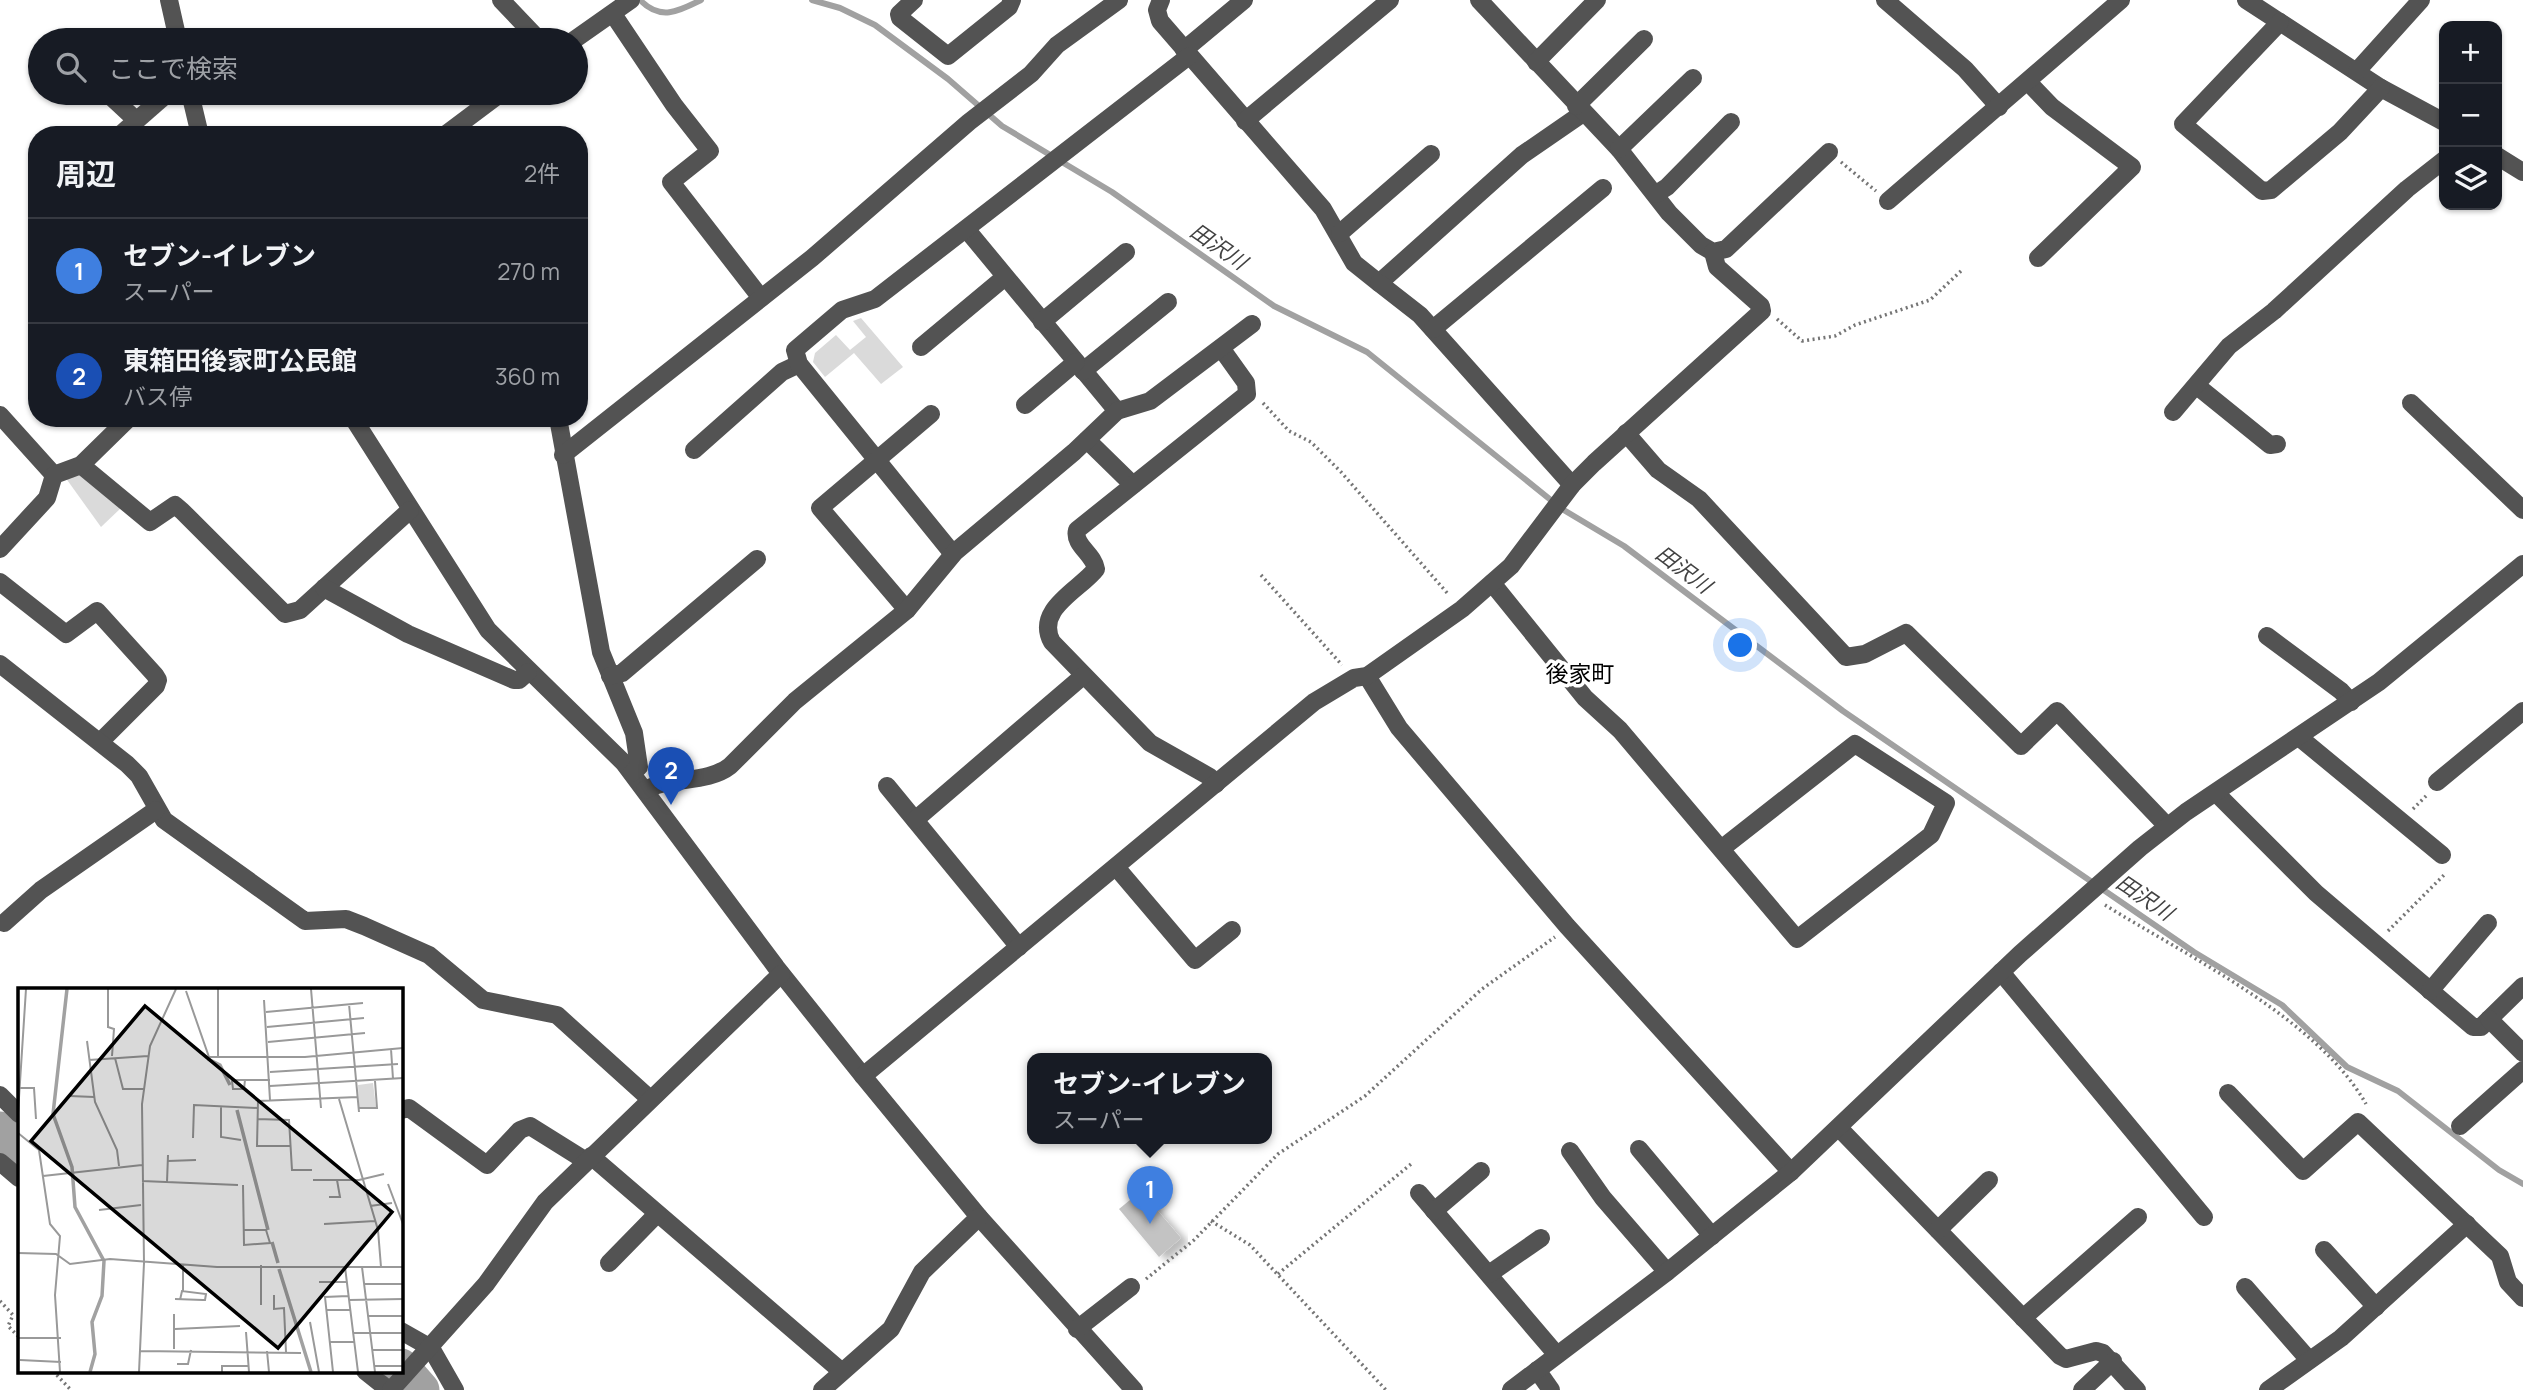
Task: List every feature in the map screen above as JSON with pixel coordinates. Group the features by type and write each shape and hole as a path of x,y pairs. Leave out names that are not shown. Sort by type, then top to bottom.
{"street":[{"path":"169,0 175,28"},
{"path":"501,0 528,28"},
{"path":"588,31 631,0"},
{"path":"914,0 899,14 900,18 948,56 958,51 1009,7 1012,0"},
{"path":"563,454 761,298 976,116 1031,74 1057,45 1119,0"},
{"path":"953,554 799,364 795,357 800,344 842,310 875,299 967,230 1066,153 1186,53 1244,0"},
{"path":"1245,121 1390,0"},
{"path":"1479,0 1619,149 1701,246 1713,252 1726,249 1829,152"},
{"path":"1536,62 1597,0"},
{"path":"1885,0 1905,6 1999,107"},
{"path":"1888,201 2121,0"},
{"path":"2246,0 2381,88 2439,119"},
{"path":"2357,71 2421,0"},
{"path":"1154,3 1160,21 1186,53 1323,209 1340,233 1354,263 1433,329 1562,499"},
{"path":"613,14 674,105 710,151 671,182 761,298"},
{"path":"2280,22 2183,124 2262,191 2271,190 2333,138 2381,88"},
{"path":"1379,283 1521,155 1580,110 1644,39"},
{"path":"1619,149 1693,78"},
{"path":"2028,82 2052,107 2132,167 2038,258"},
{"path":"120,105 136,120"},
{"path":"130,126 154,105"},
{"path":"193,105 198,126"},
{"path":"463,126 487,105"},
{"path":"1656,194 1667,187 1731,122"},
{"path":"1340,233 1431,154"},
{"path":"2502,159 2523,172"},
{"path":"2173,412 2229,346 2274,310 2439,164"},
{"path":"1433,329 1603,188"},
{"path":"967,230 1117,411"},
{"path":"1042,322 1126,251"},
{"path":"863,1076 1314,702 1361,677 1462,610 1511,566 1562,499 1626,433 1762,308 1717,267 1713,252"},
{"path":"921,347 1005,277"},
{"path":"1025,405 1168,302"},
{"path":"645,790 677,779 724,771 795,701 907,610 953,554 1087,440 1117,411 1150,401 1252,324"},
{"path":"1216,784 1210,777 1150,743 1052,642 1048,629 1061,598 1096,569 1096,564 1077,540 1077,530 1247,392 1246,383 1222,348"},
{"path":"694,450 782,372 799,364"},
{"path":"2197,386 2270,445 2277,444"},
{"path":"2411,403 2523,510"},
{"path":"907,610 820,508 931,414"},
{"path":"0,415 54,475"},
{"path":"54,475 81,465 120,427"},
{"path":"359,427 481,621 528,672 604,742 632,773 781,974 863,1076 979,1217 1134,1390"},
{"path":"559,427 601,652 634,733 639,767 632,773"},
{"path":"1626,433 1658,470 1699,499 1846,657 1865,654 1906,633 2021,746 2057,711 2167,826"},
{"path":"1087,440 1133,485"},
{"path":"81,465 150,522 175,505 285,614 300,610 410,510"},
{"path":"0,549 47,498 54,475"},
{"path":"610,676 622,673 758,559"},
{"path":"1510,1390 1667,1272 1791,1172 2001,972 2167,826 2351,702 2521,568"},
{"path":"0,582 66,634 97,611 155,675 158,680 156,686 100,742"},
{"path":"1492,583 1585,698 1620,730 1797,939 1931,835 1946,803 1855,744 1721,849"},
{"path":"324,588 458,657 514,680 520,680 528,672"},
{"path":"2267,636 2341,691 2351,702"},
{"path":"0,664 139,776 156,810 182,834 305,921 346,919 429,955 483,1000 557,1014 650,1099"},
{"path":"915,820 1083,676"},
{"path":"1361,677 1399,728 1567,926 1791,1172"},
{"path":"2437,782 2523,710"},
{"path":"2300,737 2442,855"},
{"path":"887,786 1019,947"},
{"path":"2216,793 2316,893 2473,1027 2481,1027 2523,986"},
{"path":"4,923 41,890 156,810"},
{"path":"1116,867 1195,960 1232,930"},
{"path":"2430,991 2488,923"},
{"path":"2001,972 2204,1217"},
{"path":"366,1372 391,1389 428,1352 486,1284 545,1202 781,974"},
{"path":"2489,1019 2523,1053"},
{"path":"2460,1126 2523,1070"},
{"path":"2228,1093 2303,1171 2358,1122 2500,1256 2508,1282 2523,1298"},
{"path":"0,1096 18,1114"},
{"path":"402,1110 409,1108 487,1165 520,1130 530,1126 588,1159 657,1214 841,1371"},
{"path":"1839,1128 2022,1318 2066,1359 2096,1351 2113,1362 2137,1390"},
{"path":"1639,1149 1712,1236"},
{"path":"1570,1151 1603,1198 1667,1272"},
{"path":"0,1162 18,1177"},
{"path":"1434,1211 1481,1171"},
{"path":"1938,1230 1989,1180"},
{"path":"1419,1193 1557,1355"},
{"path":"609,1263 657,1214"},
{"path":"822,1390 891,1329 922,1272 979,1217"},
{"path":"2022,1318 2138,1217"},
{"path":"2268,1390 2376,1307 2467,1224"},
{"path":"1489,1274 1541,1238"},
{"path":"2324,1250 2376,1307"},
{"path":"1077,1329 1130,1287"},
{"path":"2245,1287 2309,1360"},
{"path":"402,1332 428,1352 456,1390"},
{"path":"2082,1390 2113,1362"},
{"path":"1537,1370 1551,1390"},
{"path":"2286,1376 2299,1390"}],"path":[{"path":"1829,152 1888,201"},
{"path":"1762,308 1802,341 1811,342 1835,336 1855,325 1930,300 1961,271"},
{"path":"1247,392 1264,404 1289,431 1311,442 1341,471 1462,610"},
{"path":"1261,575 1361,677"},
{"path":"2398,819 2418,806 2437,782"},
{"path":"2376,946 2444,875 2450,866 2442,855"},
{"path":"2087,894 2288,1020 2355,1084 2372,1114 2373,1122 2367,1130"},
{"path":"1130,1287 1138,1286 1182,1251 1273,1158 1365,1096 1482,989 1543,949 1567,926"},
{"path":"1278,1274 1412,1164"},
{"path":"1211,1221 1251,1245 1386,1390"},
{"path":"0,1301 13,1315 8,1326 18,1337"},
{"path":"54,1372 71,1390"}],"shaded area":[{"path":"861,318 903,367 881,384 854,353 825,377 813,362 815,353 836,335 850,350 866,337 853,321"},
{"path":"80,470 122,507 101,527 65,477"}],"building":[{"path":"1141,1191 1181,1238 1159,1257 1119,1209"}],"waterway":[{"name":"田沢川","path":"641,1 656,11 670,12 701,0"},
{"name":"田沢川","path":"812,0 840,8 875,25 948,79 1002,126 1112,192 1274,306 1367,352 1562,509 1624,546 1843,711 2194,952 2282,1005 2347,1067 2398,1091 2499,1170 2523,1184"},
{"path":"0,1130 18,1146"},
{"path":"402,1368 421,1390"}],"place":[{"name":"東箱田後家町公民館","path":"671,805"},
{"name":"セブン-イレブン","path":"1150,1224"}],"district":[{"name":"後家町","path":"1580,673"}]}
